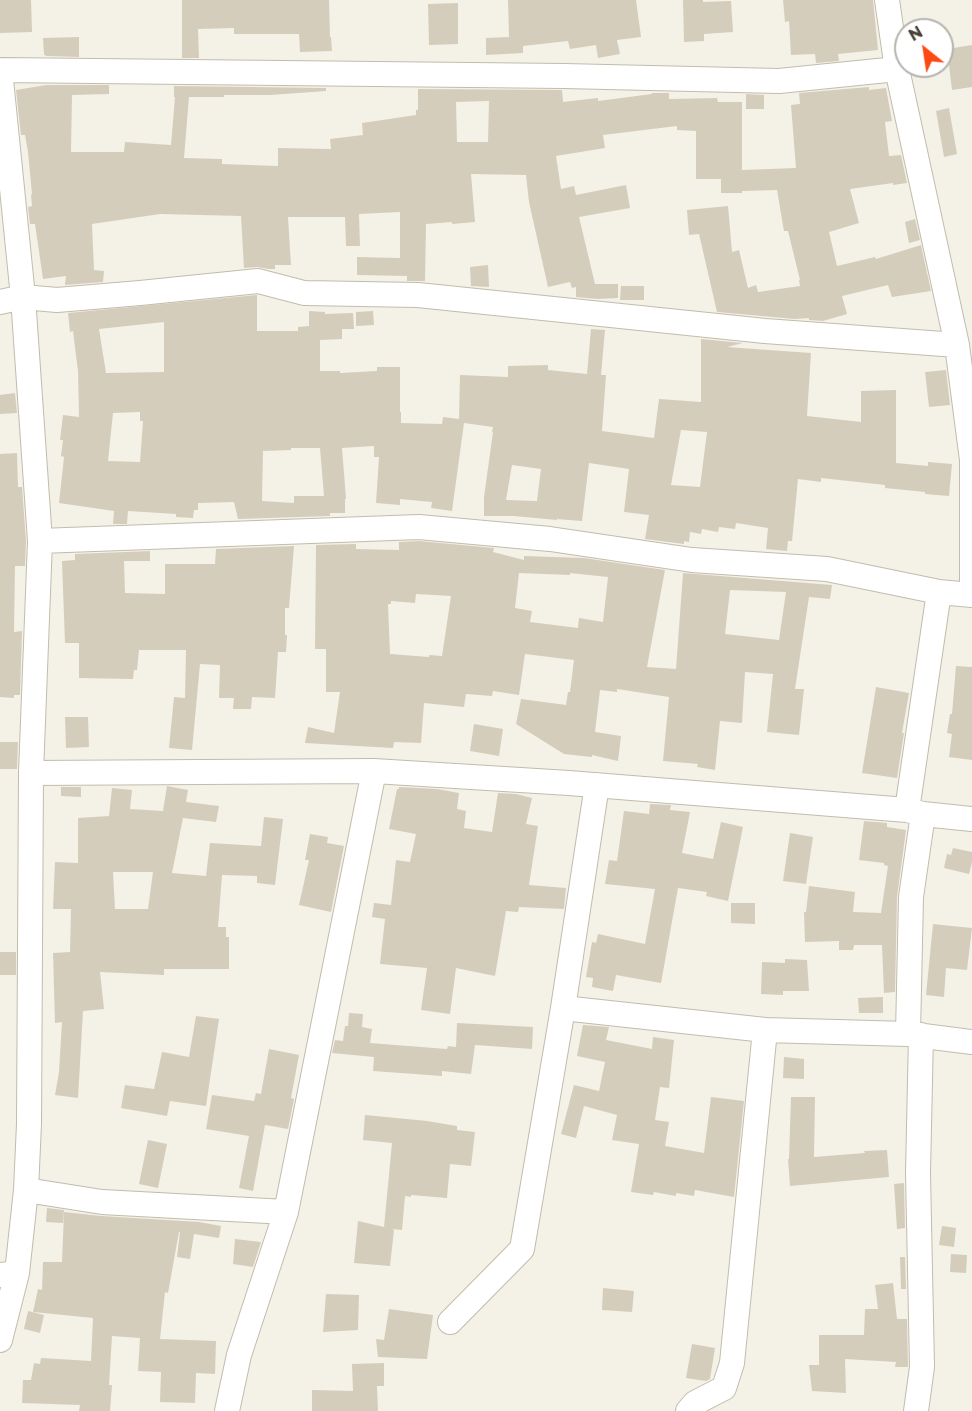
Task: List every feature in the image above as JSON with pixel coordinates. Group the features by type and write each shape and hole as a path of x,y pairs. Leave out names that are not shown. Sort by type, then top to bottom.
{"street":[{"path":"886,0 894,50"},
{"path":"0,1340 9,1274 26,1190 30,1071 31,773 40,542 23,297 0,70 564,76 779,81 894,69"},
{"path":"40,542 419,527 550,539 692,560 828,569 939,592 972,595 972,460 957,345 899,78"},
{"path":"0,302 23,297 57,300 258,281 304,293 418,295 699,323 765,332 957,345"},
{"path":"916,1411 922,1366 911,897 915,812 939,592"},
{"path":"31,773 374,771 597,785 915,812 972,819"},
{"path":"227,1411 239,1355 286,1212 374,771"},
{"path":"450,1322 522,1249 563,1008 597,785"},
{"path":"563,1008 765,1030 914,1034 972,1042"},
{"path":"688,1411 694,1403 724,1389 732,1363 765,1030"},
{"path":"26,1190 102,1203 286,1212"}],"building":[{"path":"0,0 31,0 32,32 0,33"},
{"path":"182,0 329,0 332,51 300,52 299,34 234,34 234,28 198,29 199,58 182,58"},
{"path":"508,0 636,0 641,37 617,40 620,54 598,58 596,45 570,49 568,41 523,46 523,53 486,55 486,38 509,37"},
{"path":"683,0 731,1 733,32 704,34 704,41 684,42"},
{"path":"783,0 873,0 878,50 838,54 839,61 816,63 815,54 791,55 789,21 785,22"},
{"path":"458,3 458,44 429,45 428,4"},
{"path":"79,37 79,57 44,55 43,38"},
{"path":"972,45 972,87 952,90 951,78 954,78 954,48"},
{"path":"46,85 109,85 109,94 72,95 71,152 124,152 125,142 171,145 174,86 326,88 326,91 270,95 189,97 184,158 222,159 222,164 278,166 278,148 331,149 330,139 363,135 362,123 416,115 418,89 562,90 563,102 598,98 598,101 652,93 669,93 669,99 717,98 718,102 742,102 742,170 796,168 791,105 800,104 799,93 869,87 869,90 886,88 892,121 885,122 889,156 901,155 907,183 850,189 859,223 829,232 837,266 875,257 876,259 921,245 931,291 892,297 888,285 842,296 847,314 823,321 809,320 809,318 795,319 717,312 699,234 689,235 687,210 728,206 732,252 739,250 748,288 756,285 758,292 800,286 800,280 788,231 784,231 777,190 721,193 721,179 696,179 696,131 677,130 677,126 603,135 605,148 556,156 561,189 574,186 576,195 626,185 630,208 579,217 595,284 618,284 618,298 576,297 576,287 572,288 570,282 548,287 529,202 526,175 471,174 475,222 426,224 425,281 407,281 407,276 357,275 357,257 400,258 400,212 359,214 360,246 346,246 345,217 288,217 291,265 275,265 275,269 244,268 241,216 160,214 92,224 94,270 104,271 103,282 65,285 66,276 43,279 35,224 30,224 28,207 32,206 32,194 28,152 25,135 21,135 16,90","holes":["489,101 488,142 457,142 456,102"]},
{"path":"746,94 764,95 764,109 746,109"},
{"path":"949,108 957,154 944,157 936,111"},
{"path":"915,219 920,240 909,243 905,222"},
{"path":"488,265 489,287 471,286 470,267"},
{"path":"621,286 644,286 644,300 620,300"},
{"path":"257,295 257,331 298,331 298,327 309,326 309,311 325,312 325,314 353,313 354,329 342,329 342,339 320,340 320,371 340,371 340,373 377,371 377,367 400,367 401,423 442,424 443,417 459,419 460,375 508,377 508,366 548,365 548,370 587,374 591,329 605,330 601,375 606,375 602,431 654,438 659,399 701,402 701,339 743,343 727,347 811,353 807,416 861,422 861,391 896,390 896,463 928,466 928,462 952,464 949,496 885,488 885,485 821,478 821,482 798,479 792,541 788,541 787,551 766,549 768,528 736,523 735,529 719,527 718,532 702,529 701,534 690,532 689,542 684,541 684,544 645,539 649,515 624,512 629,469 589,463 582,521 484,516 484,497 493,427 464,423 452,511 431,508 432,502 400,499 400,505 376,503 379,457 374,457 374,446 342,448 345,513 330,513 330,516 238,519 234,502 198,503 198,510 194,510 193,518 176,517 176,514 128,511 127,524 113,524 114,511 59,503 64,457 61,456 63,440 60,440 63,415 79,417 78,371 73,331 70,332 68,313","holes":["164,322 164,372 106,373 99,329","140,412 140,421 143,421 140,462 108,461 113,413","681,430 707,432 700,487 671,485","320,448 324,496 294,496 294,503 262,501 263,451","512,465 541,469 537,501 506,500"]},
{"path":"373,311 374,325 356,326 356,312"},
{"path":"946,370 950,405 929,407 925,372"},
{"path":"15,393 17,413 0,414 0,395"},
{"path":"17,453 18,487 22,487 26,541 25,566 15,566 14,632 22,631 20,695 14,695 14,698 0,697 0,454"},
{"path":"419,541 494,548 493,552 524,560 524,556 584,558 665,570 647,667 676,669 683,573 832,585 830,599 809,597 795,689 804,689 799,735 767,732 773,674 745,672 742,723 720,721 715,770 697,767 698,764 663,761 669,697 617,689 617,692 600,690 595,732 621,736 618,761 592,755 592,757 564,754 516,724 521,699 566,705 574,660 525,654 519,695 493,691 492,696 466,694 464,707 424,703 421,743 394,742 393,748 305,743 308,727 334,733 340,692 326,692 326,649 315,649 316,545 356,544 356,549 399,550 399,542","holes":["519,573 570,575 570,573 608,577 603,622 579,618 578,628 530,622 532,611 515,608","730,590 786,592 779,640 725,634","416,594 451,596 442,656 390,654 388,604 391,604 391,601 415,603"]},
{"path":"294,546 289,608 285,608 286,652 278,652 275,698 252,697 251,709 233,709 234,698 219,698 220,665 200,664 192,750 169,748 174,697 185,698 186,650 139,650 137,670 134,670 133,679 79,678 79,643 65,643 62,561 75,560 75,554 150,551 150,561 124,561 125,593 165,594 165,564 215,564 216,549"},
{"path":"956,666 972,667 972,760 949,757 952,734 947,733 950,714 952,714"},
{"path":"876,687 909,693 897,778 862,773"},
{"path":"65,717 88,717 89,747 66,748"},
{"path":"474,724 503,729 499,756 470,751"},
{"path":"0,742 18,742 17,769 0,769"},
{"path":"167,786 188,790 186,802 219,806 216,822 183,818 172,873 206,876 210,843 261,846 264,817 283,819 275,885 257,883 257,876 222,875 218,927 226,927 226,937 229,937 229,969 164,969 164,975 100,972 104,1009 83,1011 78,1098 55,1095 62,1022 55,1023 53,953 70,952 71,909 53,909 55,862 78,863 78,818 109,816 112,788 132,790 130,809 163,811","holes":["113,872 153,872 148,909 115,909"]},
{"path":"61,787 81,787 81,797 61,796"},
{"path":"399,787 459,793 457,809 466,811 464,828 492,832 498,793 532,798 526,824 538,826 529,885 566,888 564,909 519,907 518,912 506,911 495,976 456,968 450,1014 421,1010 427,968 380,964 385,919 372,917 374,903 391,905 396,860 410,862 416,834 389,829"},
{"path":"650,804 671,805 670,810 690,812 682,853 713,859 721,822 743,827 728,901 706,896 707,892 678,888 661,983 616,975 613,991 592,987 593,978 586,977 592,942 596,943 598,934 645,944 655,889 605,884 609,860 617,861 624,811 649,814"},
{"path":"864,821 887,823 887,827 906,830 897,897 895,992 884,993 882,945 854,945 853,950 839,950 839,941 805,942 804,912 806,912 809,886 855,892 853,912 881,913 888,866 884,863 859,860"},
{"path":"790,833 813,837 806,884 783,881"},
{"path":"310,834 328,837 327,843 344,846 331,912 299,905 309,860 305,860"},
{"path":"953,848 972,852 969,874 944,868 947,854 951,855"},
{"path":"731,903 755,903 755,924 731,923"},
{"path":"933,924 972,928 967,970 946,968 944,997 926,995"},
{"path":"0,952 16,952 16,975 0,975"},
{"path":"785,959 807,960 809,991 783,991 783,995 761,994 762,962 785,963"},
{"path":"883,997 883,1013 859,1013 858,998"},
{"path":"349,1013 363,1014 362,1027 372,1029 370,1043 447,1049 448,1046 456,1047 457,1023 533,1027 532,1049 475,1045 471,1074 442,1071 442,1076 373,1071 374,1057 332,1053 335,1040 343,1041"},
{"path":"196,1016 219,1019 206,1106 170,1101 167,1116 121,1108 125,1085 154,1089 162,1052 189,1057"},
{"path":"583,1025 609,1027 606,1040 652,1049 653,1037 674,1040 669,1088 660,1087 655,1120 669,1122 665,1146 704,1153 711,1097 744,1101 734,1197 695,1190 694,1196 676,1193 676,1196 654,1192 653,1195 631,1192 639,1144 612,1140 617,1115 584,1106 576,1138 561,1134 574,1085 599,1091 605,1062 577,1056"},
{"path":"269,1049 299,1055 288,1129 265,1125 253,1191 239,1188 249,1136 206,1129 212,1095 254,1101 256,1093 261,1094"},
{"path":"784,1057 804,1059 804,1079 783,1078"},
{"path":"791,1097 815,1097 814,1157 887,1150 889,1177 790,1186 788,1159"},
{"path":"365,1115 427,1121 457,1126 457,1130 475,1132 471,1166 450,1164 447,1198 405,1196 402,1230 392,1229 394,1230 390,1266 354,1263 358,1221 384,1227 392,1143 363,1140"},
{"path":"148,1140 167,1144 158,1188 139,1184"},
{"path":"904,1183 905,1228 897,1229 894,1184"},
{"path":"47,1208 64,1210 63,1223 46,1222"},
{"path":"64,1212 199,1222 221,1226 219,1238 194,1234 190,1259 177,1257 179,1232 168,1293 165,1292 160,1339 216,1341 215,1374 196,1373 195,1403 160,1402 161,1372 138,1371 140,1338 112,1336 110,1411 79,1411 80,1405 22,1403 23,1380 31,1380 34,1363 40,1364 41,1358 91,1361 93,1318 33,1312 38,1289 42,1290 43,1262 62,1262"},
{"path":"942,1226 956,1228 954,1247 939,1245"},
{"path":"235,1239 261,1242 253,1267 233,1264"},
{"path":"951,1254 967,1255 966,1273 950,1272"},
{"path":"900,1257 905,1257 906,1289 901,1289"},
{"path":"893,1283 897,1319 907,1319 908,1367 895,1367 896,1362 845,1359 846,1393 812,1391 809,1365 819,1365 819,1335 864,1335 865,1309 878,1309 875,1285"},
{"path":"603,1288 634,1291 632,1312 602,1310"},
{"path":"326,1294 359,1295 358,1330 323,1332"},
{"path":"389,1309 433,1315 427,1359 378,1357 376,1339 384,1340"},
{"path":"28,1311 44,1315 40,1333 24,1329"},
{"path":"692,1344 715,1348 710,1379 706,1381 686,1378"},
{"path":"384,1363 384,1386 377,1386 378,1411 312,1411 312,1390 353,1391 352,1364"}]}
